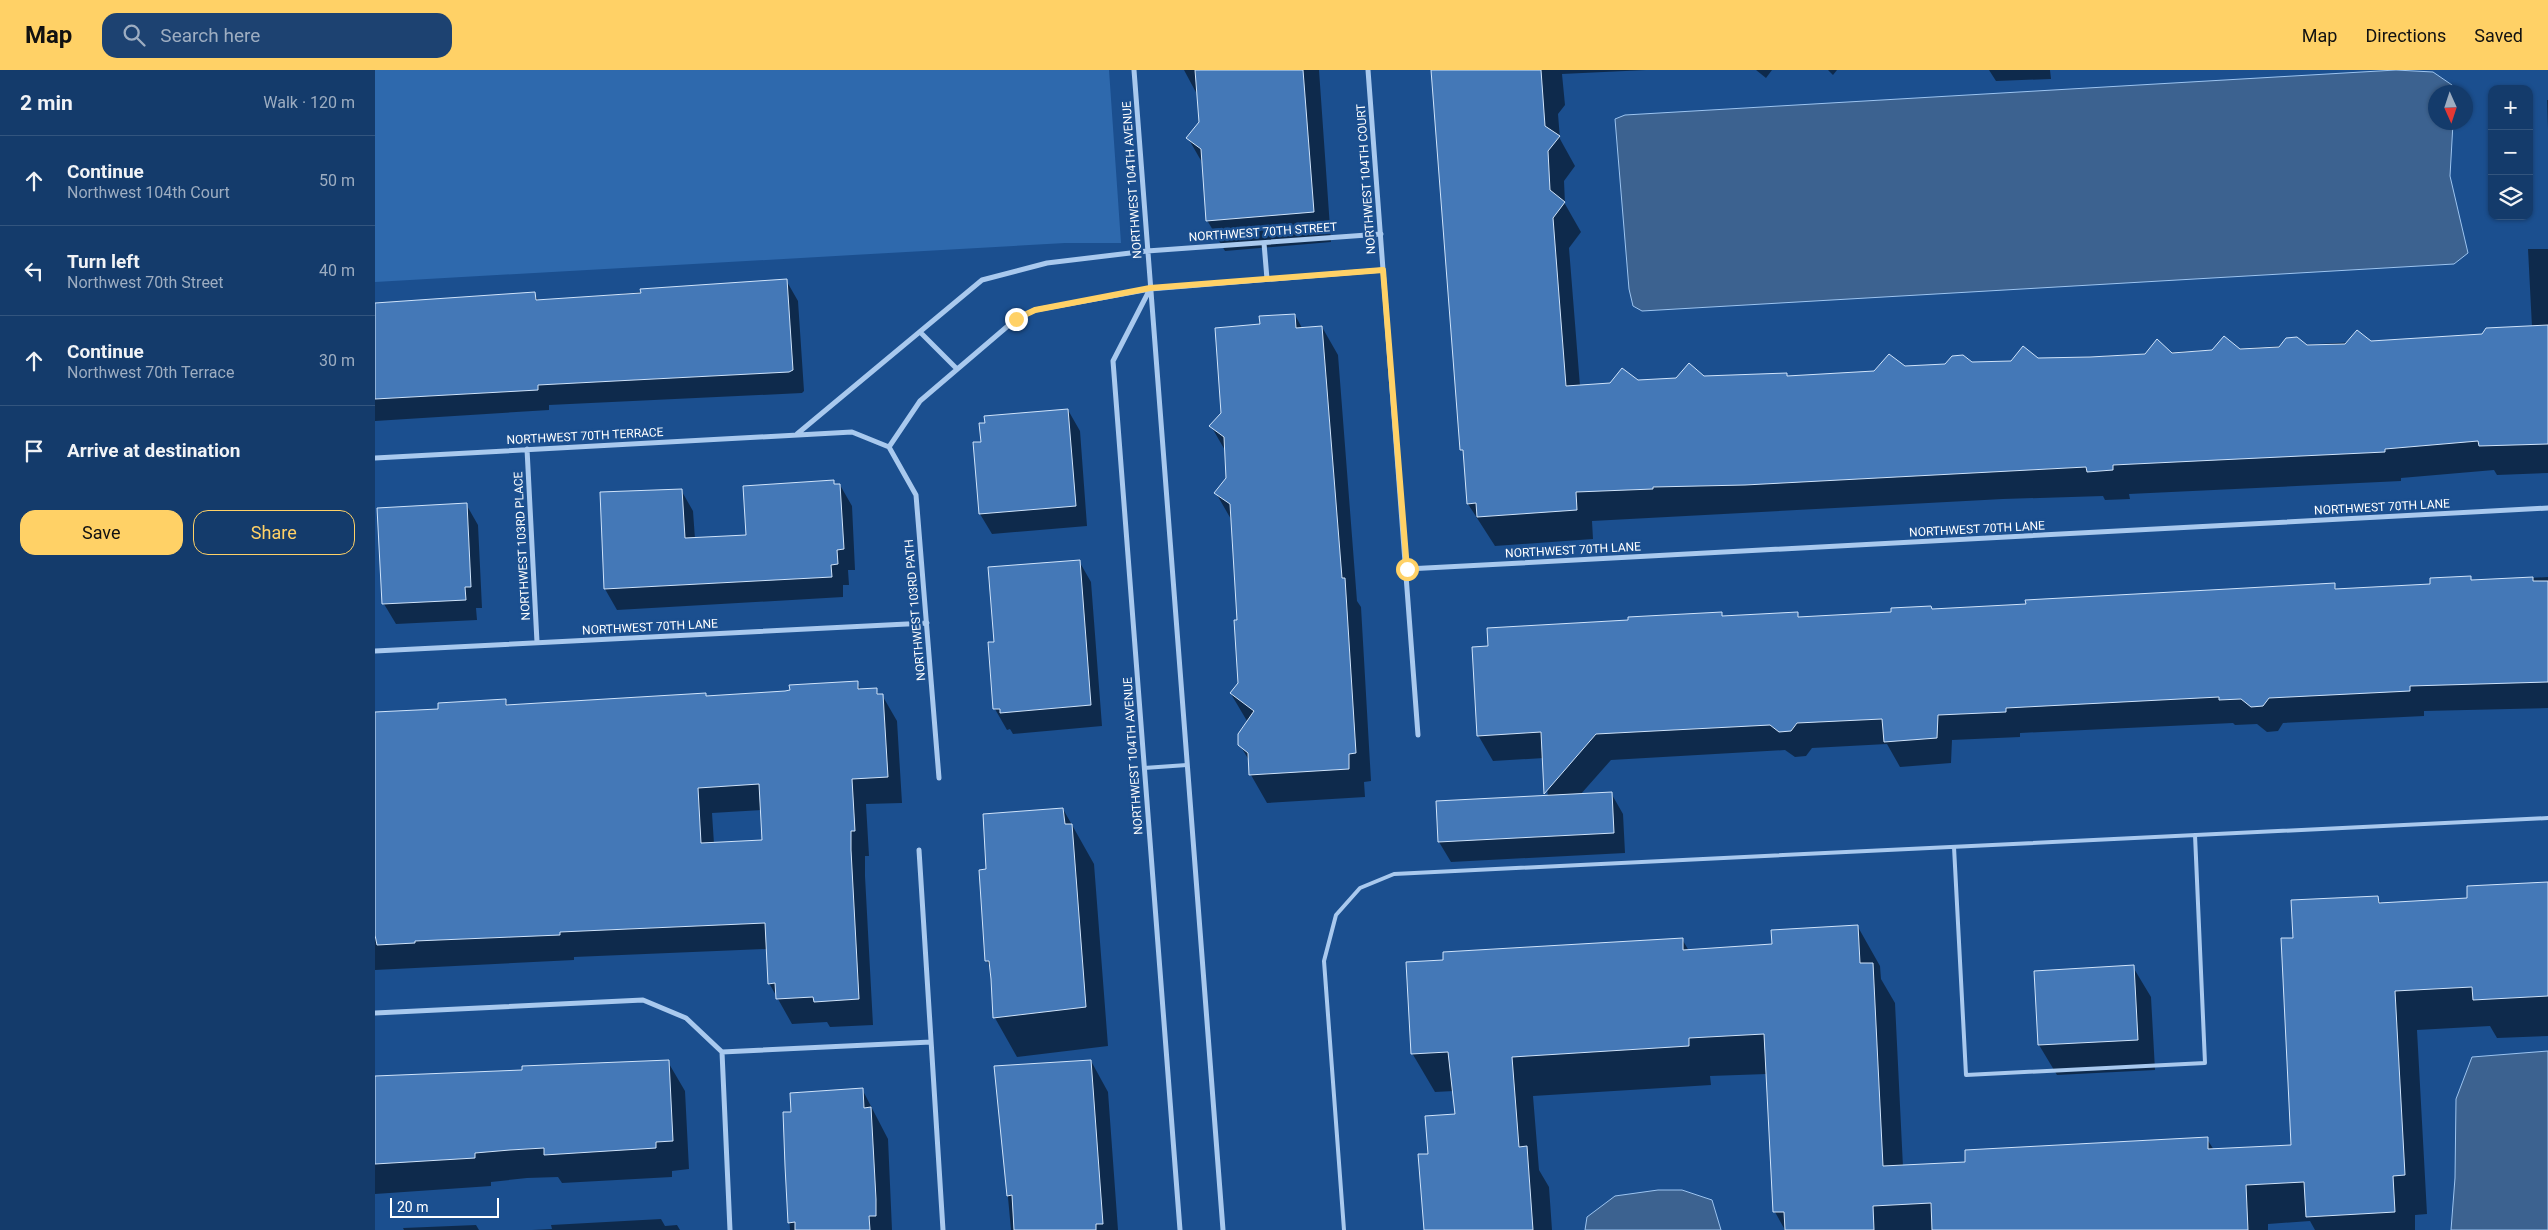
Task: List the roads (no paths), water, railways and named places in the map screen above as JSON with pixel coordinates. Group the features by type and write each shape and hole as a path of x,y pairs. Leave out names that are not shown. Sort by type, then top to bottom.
{"street":[{"name":"NORTHWEST 104TH AVENUE","path":"1134,70 1223,1230"},
{"name":"NORTHWEST 104TH COURT","path":"1368,70 1418,735"},
{"name":"NORTHWEST 70TH STREET","path":"1147,250 1381,234"},
{"path":"1264,242 1267,279"},
{"path":"797,434 982,280 1047,263 1147,250"},
{"path":"889,447 920,401 1016,319 1035,310 1150,288 1383,270"},
{"name":"NORTHWEST 104TH AVENUE","path":"1150,288 1113,361 1180,1230"},
{"path":"920,332 957,369"},
{"name":"NORTHWEST 70TH TERRACE","path":"375,458 852,432 889,447"},
{"name":"NORTHWEST 103RD PATH","path":"889,447 916,495 939,778"},
{"name":"NORTHWEST 103RD PLACE","path":"527,449 537,642"},
{"name":"NORTHWEST 70TH LANE","path":"1407,569 2548,508"},
{"name":"NORTHWEST 70TH LANE","path":"375,651 927,623"},
{"path":"919,850 943,1230"},
{"path":"375,1013 643,1000 686,1018 722,1052 730,1230"},
{"path":"722,1052 931,1042"}],"lane":[{"path":"1144,768 1187,765"},
{"path":"1344,1230 1324,961 1336,915 1361,888 1394,874 2548,818"},
{"path":"1954,847 1966,1075 2205,1064 2195,835"}]}
